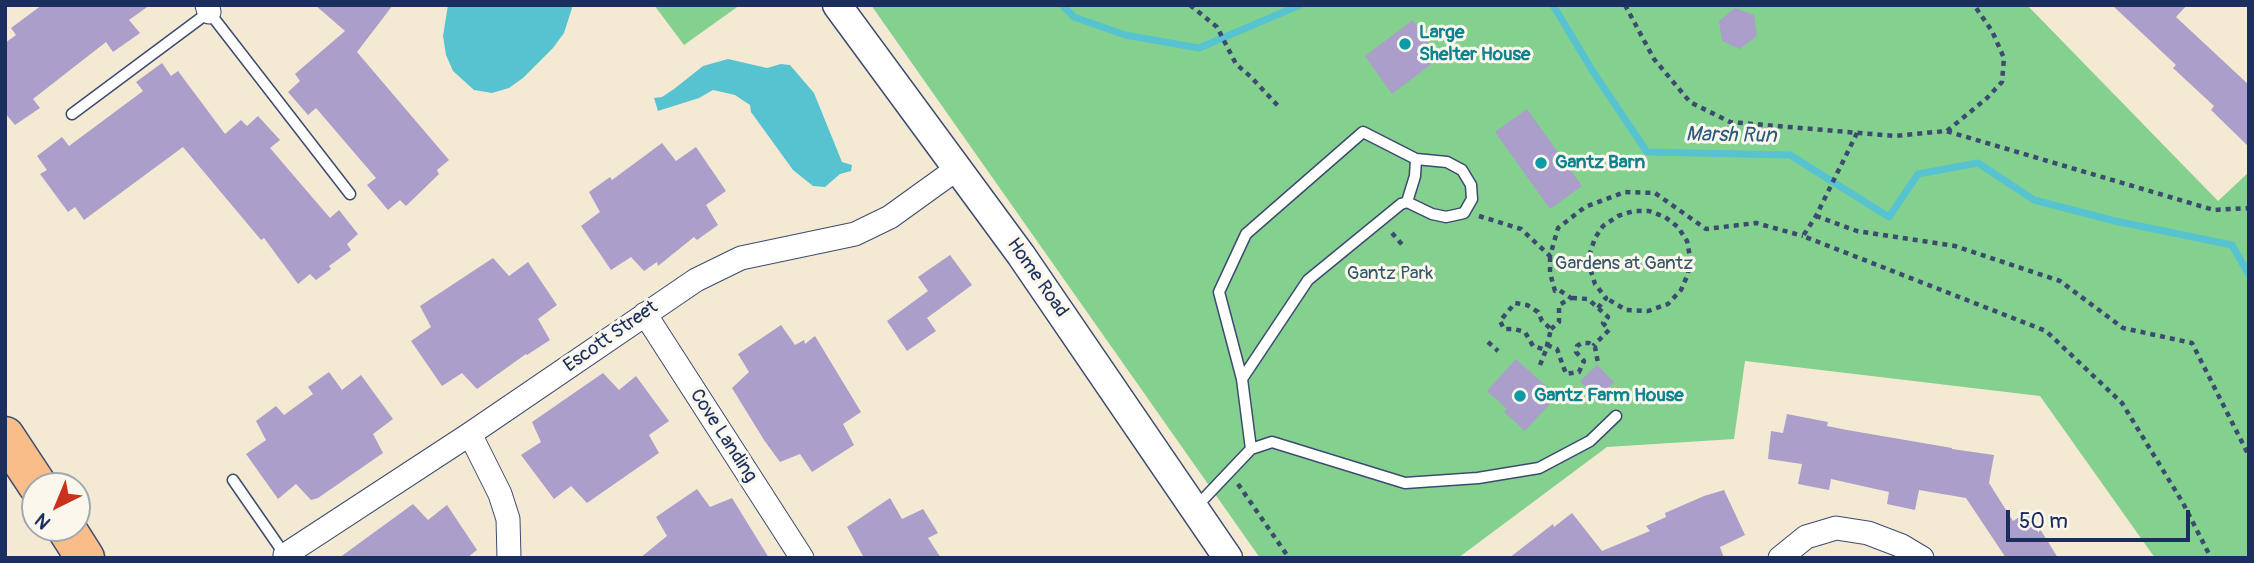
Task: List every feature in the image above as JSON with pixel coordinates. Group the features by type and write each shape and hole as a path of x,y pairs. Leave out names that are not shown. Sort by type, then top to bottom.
{"highway":[{"path":"5,436 29,472"},
{"path":"75,542 85,558"}],"street":[{"name":"Home Road","path":"837,5 1021,255 1228,558"},
{"name":"Escott Street","path":"286,557 696,280 741,258 855,234 890,218 958,168"},
{"name":"Cove Landing","path":"645,314 802,558"},
{"path":"470,434 500,494 508,519 509,558"},
{"path":"1780,558 1806,537 1836,528 1868,533 1902,546 1922,558"}],"lane":[{"path":"72,114 208,9 350,194"},
{"path":"1242,379 1308,280 1401,204 1407,202 1432,214 1446,217 1464,213 1472,199 1471,186 1462,170 1447,162 1416,159 1363,132 1246,234 1219,292 1242,379 1251,449"},
{"path":"1407,202 1415,176 1416,159"},
{"path":"1195,508 1251,449 1272,442 1405,483 1478,478 1539,468 1590,442 1616,416"},
{"path":"233,480 286,557"}],"path":[{"path":"1190,5 1217,26 1236,64 1279,107"},
{"path":"1625,5 1654,59 1690,102 1730,122 1895,136 1946,131 2214,210 2249,208"},
{"path":"1946,131 1987,98 2001,82 2004,58 1992,31 1974,5"},
{"path":"1803,236 1825,199 1857,133"},
{"path":"1593,346 1609,330 1603,324 1608,317 1588,299 1572,298 1559,290 1555,291 1550,273 1550,256 1558,228 1585,207 1625,192 1655,193 1706,229 1756,223 1803,236 2046,331 2122,403 2183,503 2211,558"},
{"path":"1634,211 1649,211 1665,217 1678,227 1687,241 1690,257 1688,274 1681,290 1668,304 1648,311 1626,310 1606,298 1595,284 1590,268 1590,253 1603,226 1618,216 1634,211"},
{"path":"1478,216 1521,229 1550,256"},
{"path":"1816,216 1857,231 1955,246 2060,281 2123,328 2192,343 2249,456"},
{"path":"1540,365 1551,329 1559,322 1559,305 1572,298"},
{"path":"1598,308 1606,298"},
{"path":"1551,329 1542,321 1538,312 1519,303 1515,303 1500,321 1504,329 1525,331 1533,346 1557,349 1566,374 1579,372 1584,361 1576,352 1577,346 1582,343 1593,346"},
{"path":"1488,342 1498,351"},
{"path":"1593,346 1598,363"},
{"path":"1229,472 1289,558"}],"green space":[{"path":"654,5 740,5 684,45"},
{"name":"Gantz Park","path":"871,5 2027,5 2218,201 2249,172 2249,558 2155,558 2040,396 1745,361 1734,439 1607,447 1458,558 1260,558"}],"water":[{"path":"448,5 573,5 564,33 553,48 523,78 509,88 492,93 474,90 453,71 446,55 443,36"},
{"path":"728,59 767,68 781,64 790,65 814,93 842,162 852,165 851,171 840,174 825,187 813,186 793,170 751,112 750,105 735,95 713,90 699,98 658,111 654,98 662,97 703,66"}],"building":[{"path":"42,5 150,5 129,20 140,33 113,52 106,42 33,99 40,108 15,125 5,113 5,43 16,35 11,28"},
{"path":"315,5 393,5 357,52 449,160 437,170 439,174 406,206 400,200 388,210 367,185 376,178 316,108 308,115 288,92 300,81 295,74 345,31"},
{"path":"2112,5 2187,5 2176,17 2249,85 2249,147 2211,110 2214,106 2173,68 2176,65"},
{"path":"1735,8 1754,15 1757,36 1740,49 1722,41 1719,21"},
{"name":"Large Shelter House","path":"1413,20 1438,59 1392,94 1365,56"},
{"path":"162,63 171,76 178,71 225,134 241,120 247,126 258,116 280,140 270,148 330,218 339,210 358,234 347,244 351,250 329,266 331,269 316,280 310,274 298,284 264,238 261,240 183,147 84,220 75,207 68,212 40,174 47,170 37,156 62,137 69,146 143,91 136,82"},
{"name":"Gantz Barn","path":"1527,109 1582,186 1550,209 1495,132"},
{"path":"662,143 676,161 696,147 726,191 706,205 718,225 697,240 694,237 658,266 657,262 644,271 631,257 611,270 581,226 600,212 589,192 610,177 612,180"},
{"path":"950,255 972,285 927,318 936,331 907,351 887,321 928,291 918,277"},
{"path":"493,258 509,276 528,262 557,305 538,319 550,340 477,389 462,373 442,386 411,341 431,327 420,306"},
{"path":"781,325 795,345 804,340 805,344 815,336 861,412 843,424 854,445 812,472 800,454 780,462 732,388 749,372 738,354"},
{"name":"Gantz Farm House","path":"1516,359 1557,396 1525,431 1504,412 1507,409 1487,391"},
{"path":"1597,365 1614,382 1598,398 1580,381"},
{"path":"329,372 342,390 361,375 393,419 373,434 383,453 318,498 311,500 296,484 278,499 246,454 266,440 256,421 276,406 284,415 313,394 308,387"},
{"path":"603,373 619,390 636,376 669,421 649,435 659,453 587,503 571,486 554,499 521,455 541,442 532,422"},
{"path":"1787,414 1828,422 1827,426 1847,430 1994,455 1989,483 2013,521 2029,511 2058,558 2006,558 1966,498 1919,490 1915,510 1887,504 1889,492 1831,479 1829,490 1798,484 1802,464 1768,459 1771,431 1783,433"},
{"path":"697,489 710,507 732,498 769,558 640,558 667,536 656,517"},
{"path":"1724,490 1745,535 1720,547 1724,558 1509,558 1572,513 1602,551 1650,531 1646,526 1666,517 1665,513"},
{"path":"890,498 902,519 923,509 938,533 928,538 941,558 864,558 847,527"},
{"path":"413,504 428,520 447,505 477,550 467,558 339,558"}],"waterway":[{"name":"Marsh Run","path":"1062,5 1074,17 1125,35 1199,48 1300,5"},
{"name":"Marsh Run","path":"1553,5 1592,70 1647,152 1790,155 1889,217 1918,174 1978,163 2034,200 2115,221 2232,245 2249,275"}],"place":[{"name":"Large Shelter House","path":"1405,44"},
{"name":"Gantz Barn","path":"1541,163"},
{"name":"Gantz Farm House","path":"1520,396"}],"park label":[{"name":"Gardens at Gantz","path":"1624,264"}]}
